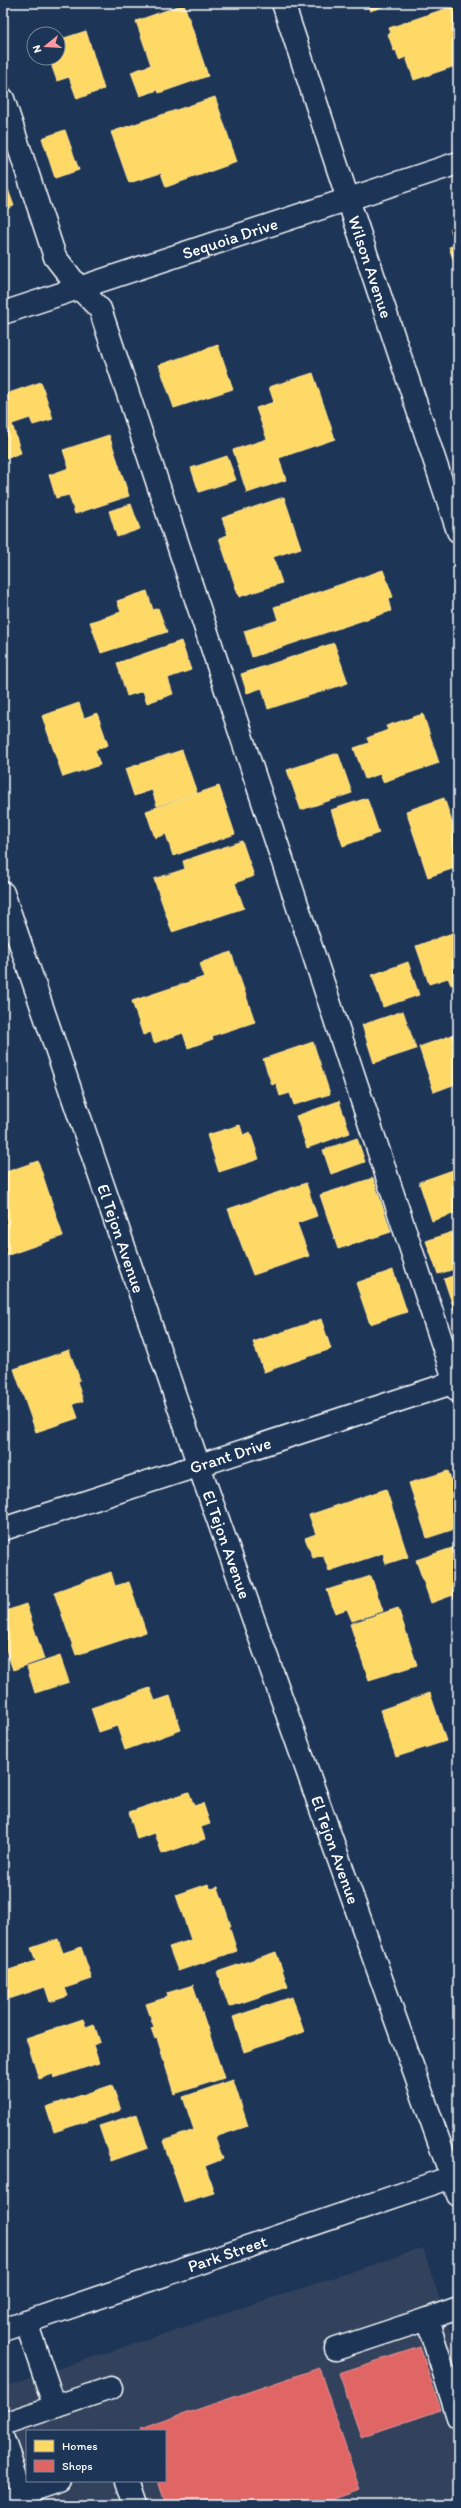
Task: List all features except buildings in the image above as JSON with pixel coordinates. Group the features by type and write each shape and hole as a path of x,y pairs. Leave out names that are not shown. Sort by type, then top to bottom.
{"street":[{"name":"Wilson Avenue","path":"283,3 458,531"},
{"path":"3,99 55,257 79,288 100,309 457,1384"},
{"name":"Sequoia Drive","path":"3,313 458,163"},
{"name":"El Tejon Avenue","path":"3,892 199,1466 455,2186"},
{"name":"Grant Drive","path":"3,1529 457,1384"},
{"name":"Park Street","path":"3,2330 455,2186"},
{"path":"336,2349 458,2308"},
{"path":"426,2319 458,2417"},
{"path":"26,2322 55,2406"},
{"path":"3,2424 111,2388"},
{"path":"3,2439 12,2496 56,2482"},
{"path":"128,2482 135,2505"}],"shaded area":[{"path":"423,2248 458,2356 458,2505 3,2505 3,2387"}]}
